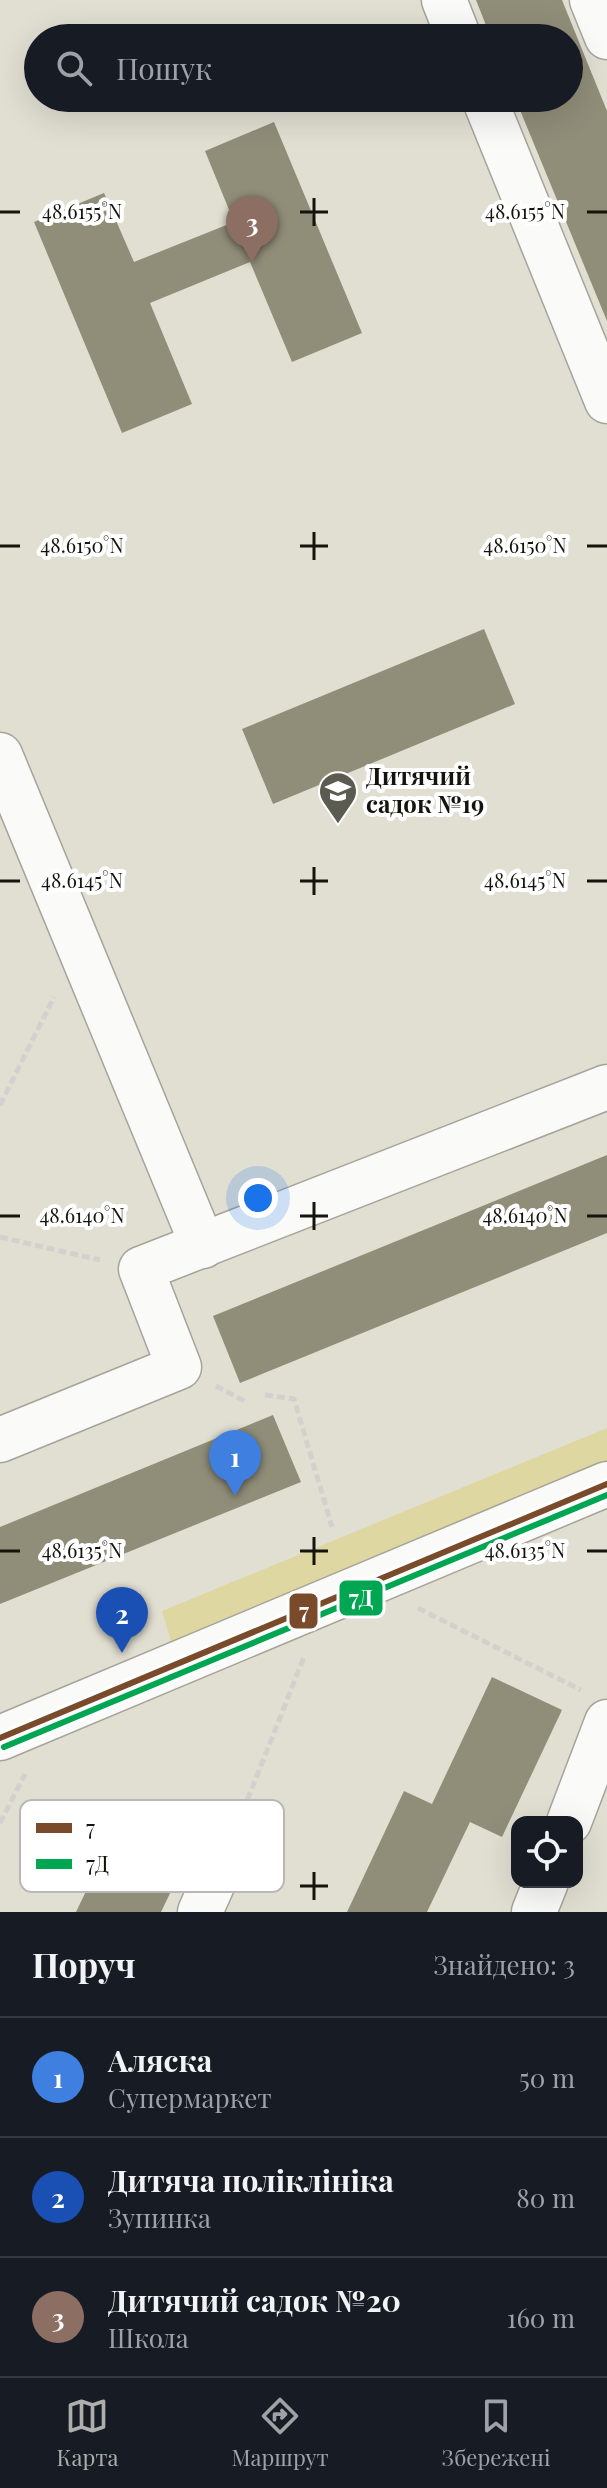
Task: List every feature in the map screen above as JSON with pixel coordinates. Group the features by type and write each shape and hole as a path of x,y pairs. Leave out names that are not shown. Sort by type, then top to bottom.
{"street":[{"path":"444,0 453,24"},
{"path":"592,0 607,37"},
{"path":"491,112 594,329 607,401"},
{"path":"1,758 203,1246"},
{"path":"0,1440 179,1367 141,1269 607,1087"},
{"path":"14,1752 607,1484"},
{"path":"571,1816 600,1709"},
{"path":"534,1912 544,1888"},
{"path":"200,1912 209,1892"}],"path":[{"path":"0,1105 80,946"},
{"path":"0,1237 141,1269"},
{"path":"265,1395 294,1399 332,1527"},
{"path":"413,1606 600,1709"},
{"path":"247,1800 305,1654"},
{"path":"0,1823 14,1752"}],"shaded area":[{"path":"607,1428 607,1461 171,1642 162,1611"}],"building":[{"path":"476,0 562,0 572,24 485,24"},
{"path":"583,52 607,111 607,321 521,112 583,112"},
{"path":"274,122 362,333 292,362 250,262 150,303 192,404 122,433 34,222 104,193 134,262 234,222 205,151"},
{"path":"484,629 515,704 273,804 242,729"},
{"path":"607,1155 607,1233 240,1383 213,1316"},
{"path":"273,1415 301,1482 0,1604 0,1527"},
{"path":"492,1677 562,1710 502,1837 470,1822 427,1912 347,1912 404,1791 432,1804"},
{"path":"86,1892 171,1892 161,1912 76,1912"}],"transit line":[{"name":"7","path":"0,1738 607,1484"},
{"name":"7Д","path":"4,1747 607,1495"}],"place":[{"name":"Дитячий садок №20","path":"252,262"},
{"name":"Дитячий садок №19","path":"338,825"},
{"name":"Аляска","path":"235,1496"},
{"name":"Дитяча поліклініка","path":"122,1653"}]}
